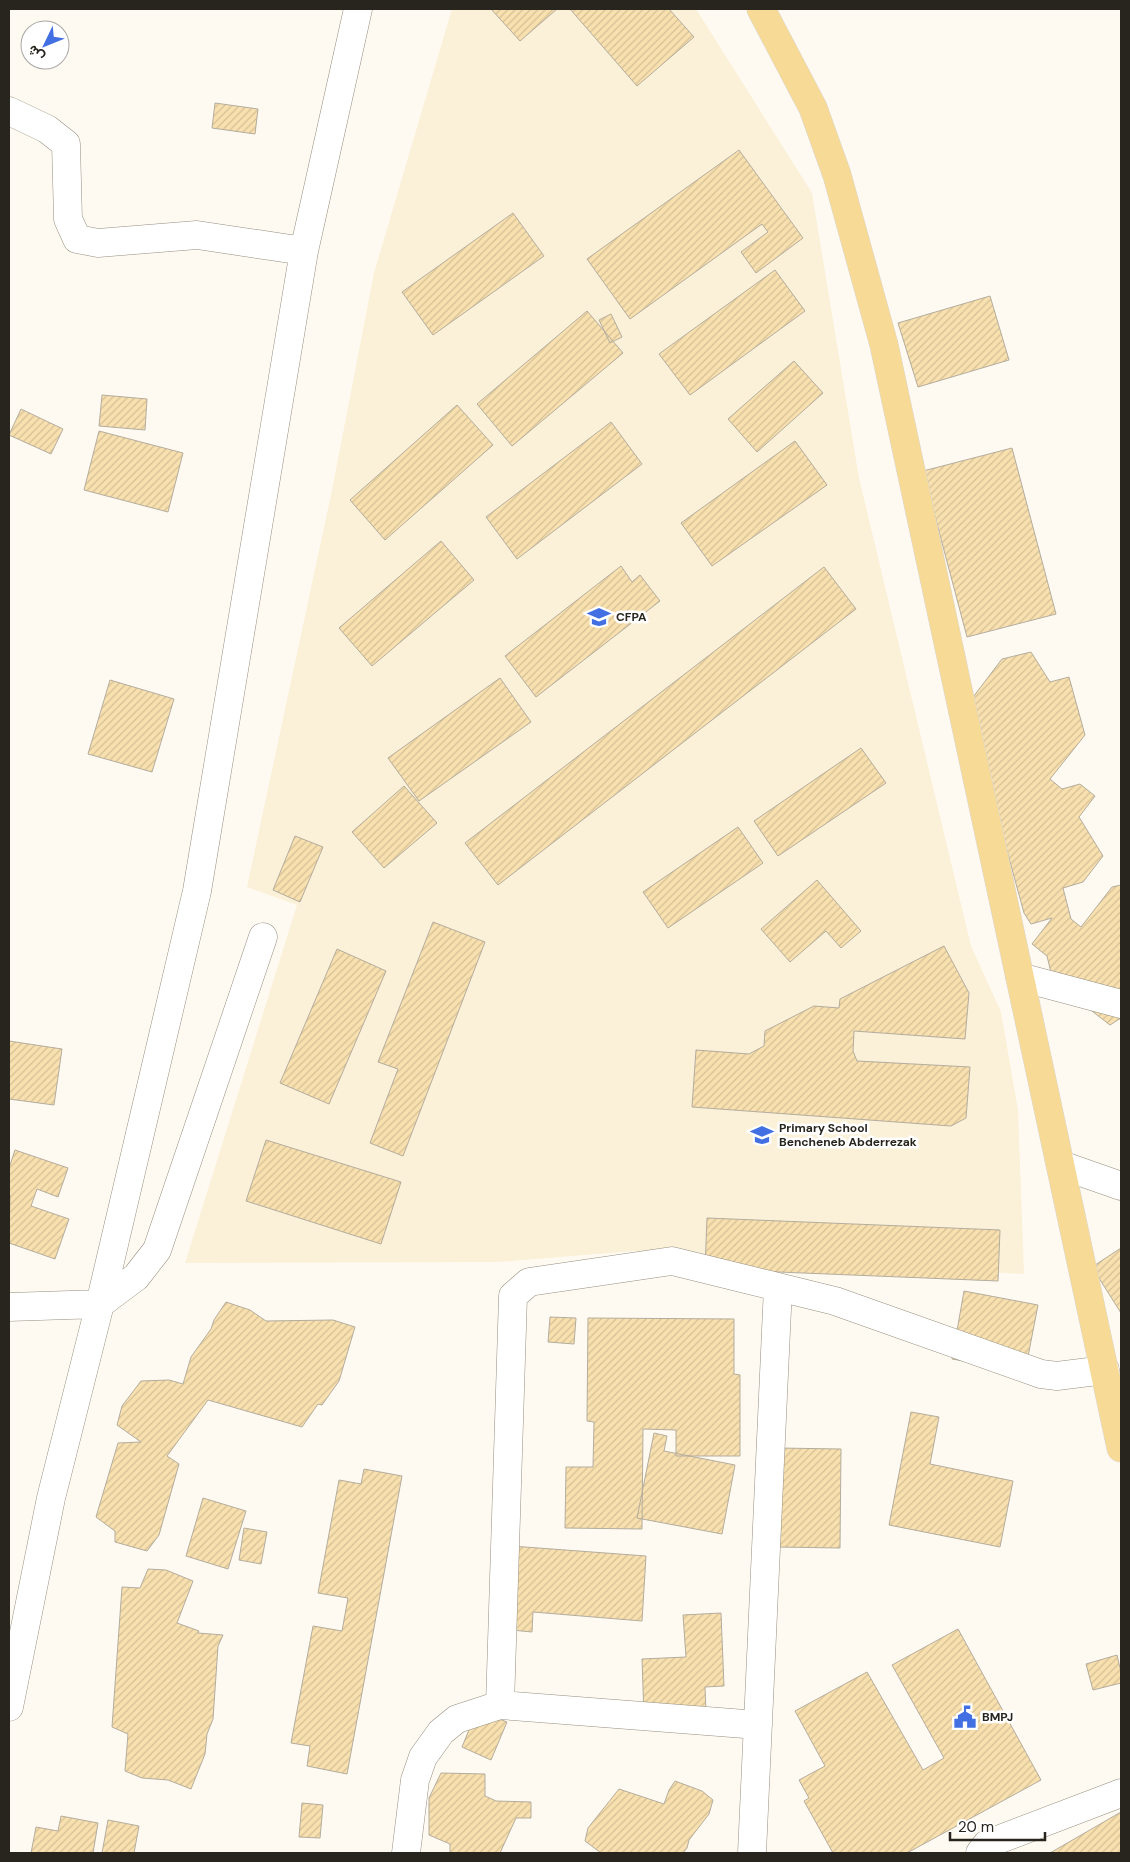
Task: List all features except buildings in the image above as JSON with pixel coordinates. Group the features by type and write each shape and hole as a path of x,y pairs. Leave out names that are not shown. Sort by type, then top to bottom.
{"main road":[{"path":"761,9 813,108 837,175 884,345 1121,1441"}],"street":[{"path":"9,1707 50,1498 100,1304 197,891 304,250 358,9"},
{"path":"9,111 47,129 66,144 68,219 76,239 98,243 197,235 304,250"},
{"path":"9,1307 100,1304 136,1277 157,1250 262,937"},
{"path":"1020,977 1121,1004"},
{"path":"1061,1165 1121,1186"},
{"path":"500,1705 513,1296 529,1282 672,1261 835,1301 1041,1374 1056,1376 1105,1370"},
{"path":"752,1853 778,1287"},
{"path":"406,1853 415,1780 423,1757 441,1732 457,1719 500,1705 758,1725"},
{"path":"980,1853 987,1844 1121,1793"}],"shaded area":[{"name":"CFPA","path":"452,9 696,9 812,193 859,478 971,946 1001,1012 1018,1110 1024,1274 634,1251 498,1262 185,1263 297,905 247,887 332,490 374,273"}],"place":[{"name":"CFPA","path":"599,617"},
{"name":"Primary School Bencheneb Abderrezak","path":"762,1135"},
{"name":"BMPJ","path":"965,1717"}]}
